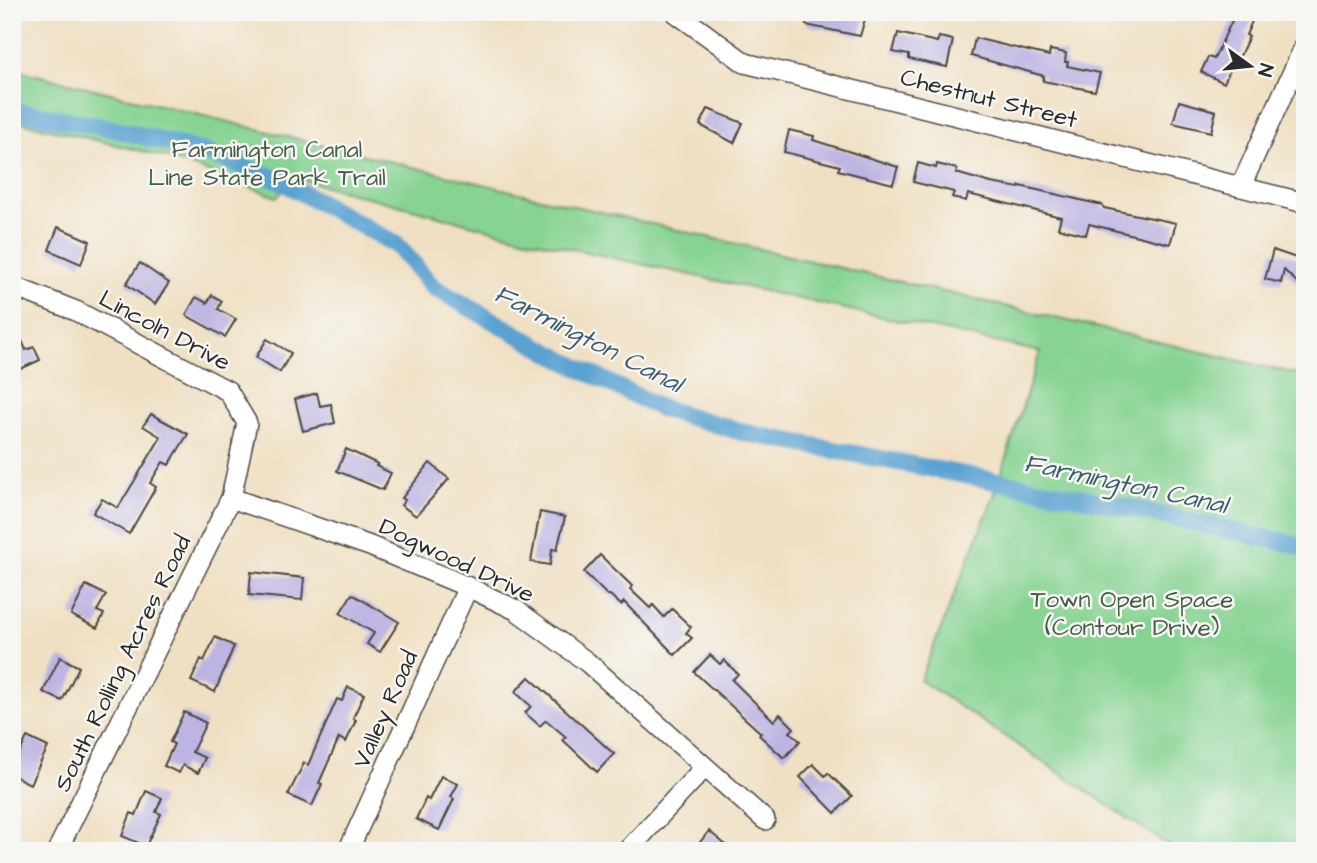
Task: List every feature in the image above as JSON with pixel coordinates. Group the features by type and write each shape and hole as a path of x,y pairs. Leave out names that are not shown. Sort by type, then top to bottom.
{"street":[{"name":"Chestnut Street","path":"675,12 745,62 1305,203"},
{"path":"1241,186 1305,45"},
{"name":"Lincoln Drive","path":"12,286 76,311 228,391 247,423 230,498"},
{"name":"Dogwood Drive","path":"230,498 370,546 516,610 587,662 765,820"},
{"name":"South Rolling Acres Road","path":"57,851 230,498"},
{"name":"Valley Road","path":"348,851 468,587"},
{"path":"627,851 704,768"}],"green space":[{"name":"Town Open Space (Contour Drive)","path":"12,69 536,197 1305,376 1305,851 1177,851 920,680 994,496 1040,352 523,238 295,178 277,197 166,157 12,120"}],"building":[{"path":"809,12 841,12 865,19 860,36 806,25"},
{"path":"1236,12 1256,12 1246,35 1249,36 1234,69 1231,68 1224,83 1201,72 1208,57 1214,59"},
{"path":"898,33 937,42 939,37 953,40 947,67 909,59 909,55 893,52"},
{"path":"975,38 1049,56 1050,50 1066,53 1067,66 1100,73 1095,91 1043,81 1044,76 971,56"},
{"path":"1179,101 1216,111 1211,132 1173,123"},
{"path":"708,109 743,123 734,143 700,125"},
{"path":"789,130 814,136 813,140 898,167 893,184 838,170 840,166 784,152"},
{"path":"918,163 936,168 937,164 957,169 956,173 991,183 1020,186 1176,223 1170,244 1089,224 1086,235 1058,228 1061,217 968,194 966,201 952,197 954,192 913,182"},
{"path":"58,227 90,241 81,264 49,250"},
{"path":"1273,250 1305,261 1305,290 1284,270 1281,283 1265,279"},
{"path":"140,263 169,283 155,304 126,284"},
{"path":"212,295 222,301 218,309 236,319 225,337 186,315 196,297 207,303"},
{"path":"267,339 291,353 280,372 256,357"},
{"path":"22,341 26,350 34,347 40,360 12,373 12,345"},
{"path":"317,393 320,406 331,404 335,423 303,431 295,399"},
{"path":"151,414 188,434 169,465 163,462 150,483 156,487 129,534 93,513 102,499 118,508 161,437 143,426"},
{"path":"346,449 391,473 383,490 337,471"},
{"path":"430,463 449,479 416,516 401,505 405,500 402,498"},
{"path":"540,512 565,517 557,550 552,549 550,565 531,562"},
{"path":"600,555 650,608 653,605 664,617 672,609 691,627 686,633 692,638 675,655 624,602 621,605 607,595 584,572"},
{"path":"251,572 304,578 302,600 249,595"},
{"path":"86,585 106,595 97,611 104,614 97,628 71,615"},
{"path":"352,594 399,622 380,652 367,644 374,633 340,613"},
{"path":"215,637 234,646 215,692 191,681"},
{"path":"710,655 720,664 724,660 738,674 732,680 774,721 780,714 794,728 790,732 800,741 784,758 759,735 761,733 694,672"},
{"path":"60,657 79,667 62,701 43,692"},
{"path":"529,677 614,754 597,772 563,740 566,737 546,720 540,726 525,713 531,706 515,692"},
{"path":"348,687 364,694 346,742 339,738 312,806 288,795 304,763 308,765 337,699 342,701"},
{"path":"184,712 206,723 192,752 205,758 198,773 183,765 179,773 164,766 174,744 170,742"},
{"path":"27,737 48,747 30,784 12,775 12,769"},
{"path":"813,764 825,776 828,773 852,796 835,813 800,777"},
{"path":"441,776 458,784 439,830 416,819"},
{"path":"146,791 162,798 156,812 161,814 146,846 122,836 131,813 136,815"},
{"path":"709,831 733,851 693,851"}],"waterway":[{"name":"Farmington Canal","path":"12,110 115,129 204,152 279,180 397,245 433,287 561,359 660,408 746,433 1079,497 1305,547"}],"park label":[{"name":"Farmington Canal Line State Park Trail","path":"267,163"}]}
